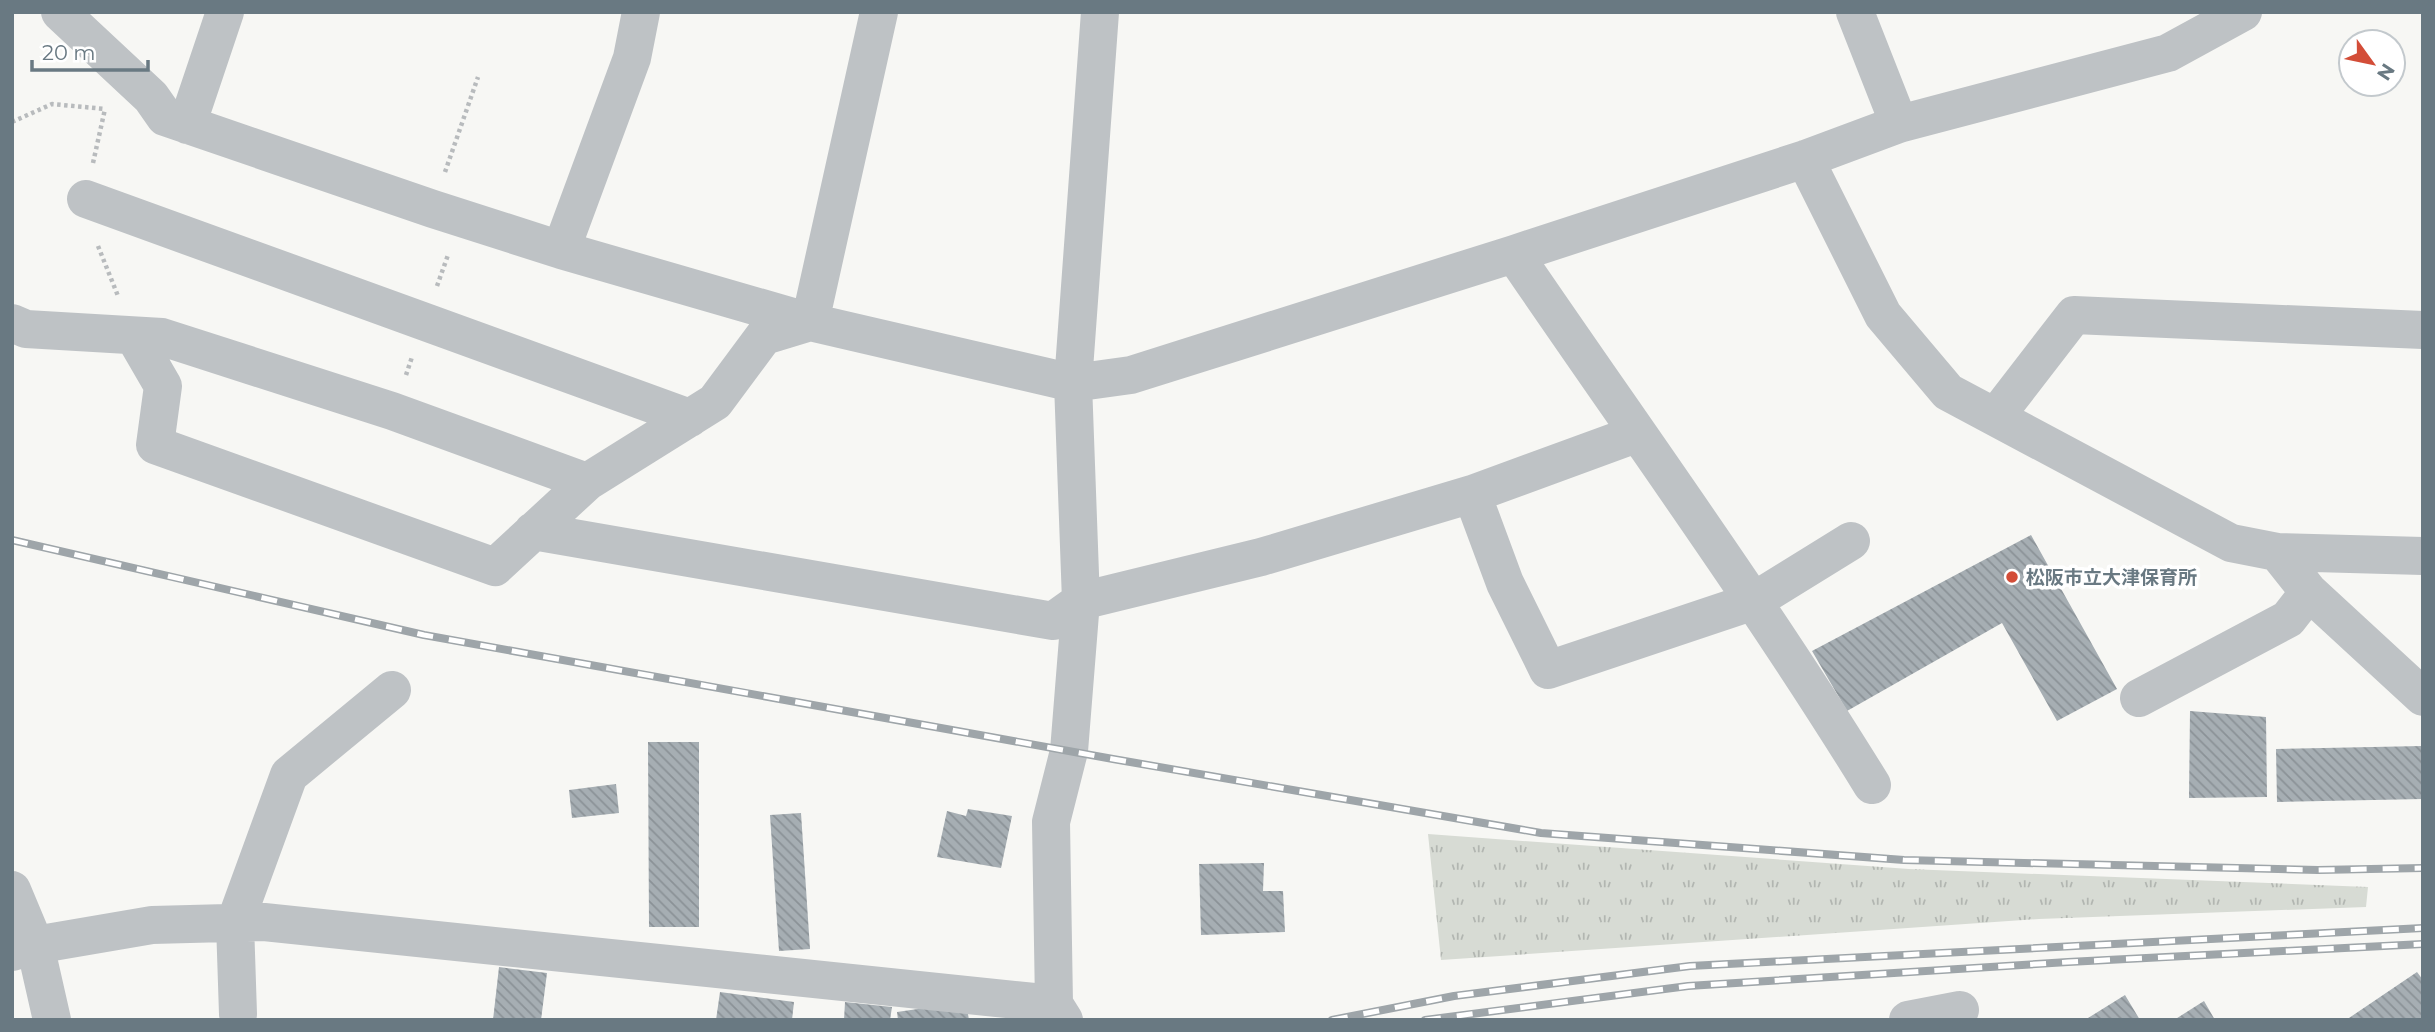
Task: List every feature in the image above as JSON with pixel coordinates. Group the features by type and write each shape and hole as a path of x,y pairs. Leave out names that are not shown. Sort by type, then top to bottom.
{"street":[{"path":"60,12 176,121 561,250 810,322 1073,383 1131,375 1805,159 1899,124 2168,52 2243,12"},
{"path":"176,121 225,12"},
{"path":"561,250 632,58 641,12"},
{"path":"810,322 879,12"},
{"path":"24,949 152,925 264,922 1059,1012 1051,822 1069,751 1081,601 1073,383 1100,12"},
{"path":"1856,12 1899,124"},
{"path":"1805,159 1883,315 1948,392 2231,543 2277,552 2423,556"},
{"path":"86,199 690,418"},
{"path":"1514,254 1754,601 1872,785"},
{"path":"1996,416 2074,314 2423,330"},
{"path":"134,336 163,386 155,445 495,567 587,482 715,402 764,336 810,322"},
{"path":"12,323 26,329 162,337 354,399 587,482"},
{"path":"533,531 1053,621 1081,601 1261,556 1472,494 1636,434"},
{"path":"1472,494 1505,583 1548,670 1754,601 1851,541"},
{"path":"2277,552 2309,592 2423,696"},
{"path":"2139,698 2288,620 2309,592"},
{"path":"238,1014 236,923 289,775 392,690"},
{"path":"12,890 24,949 52,1020"},
{"path":"1908,1020 1960,1010"}],"path":[{"path":"12,122 52,104 176,121"}],"green space":[{"path":"1428,834 1909,869 2368,887 2366,907 2039,919 1441,960"}],"building":[{"path":"2031,535 2117,689 2057,721 2002,623 1847,711 1812,651"},
{"path":"2190,711 2266,717 2267,797 2189,798"},
{"path":"648,742 699,742 699,927 649,927"},
{"path":"2422,746 2423,799 2277,802 2276,749"},
{"path":"616,784 619,813 572,818 569,790"},
{"path":"968,809 1012,816 1001,868 937,857 947,811 966,816"},
{"path":"801,813 810,949 779,951 770,815"},
{"path":"1264,863 1263,891 1283,891 1285,932 1201,935 1199,864"},
{"path":"499,967 547,973 541,1020 493,1020"},
{"path":"2417,972 2423,980 2423,1020 2346,1020"},
{"path":"720,992 794,1002 792,1020 716,1020"},
{"path":"2125,995 2140,1020 2089,1020 2088,1018"},
{"path":"2204,1001 2215,1020 2174,1020"},
{"path":"845,1002 892,1007 890,1020 844,1020"},
{"path":"966,1002 969,1020 898,1020 897,1012"}],"railway":[{"path":"12,540 424,635 1541,833 1904,860 2318,870 2423,868"},
{"path":"1332,1020 1454,996 1690,966 2423,928"},
{"path":"1425,1020 1688,986 2068,962 2423,944"}],"place":[{"name":"松阪市立大津保育所","path":"2012,577"}]}
